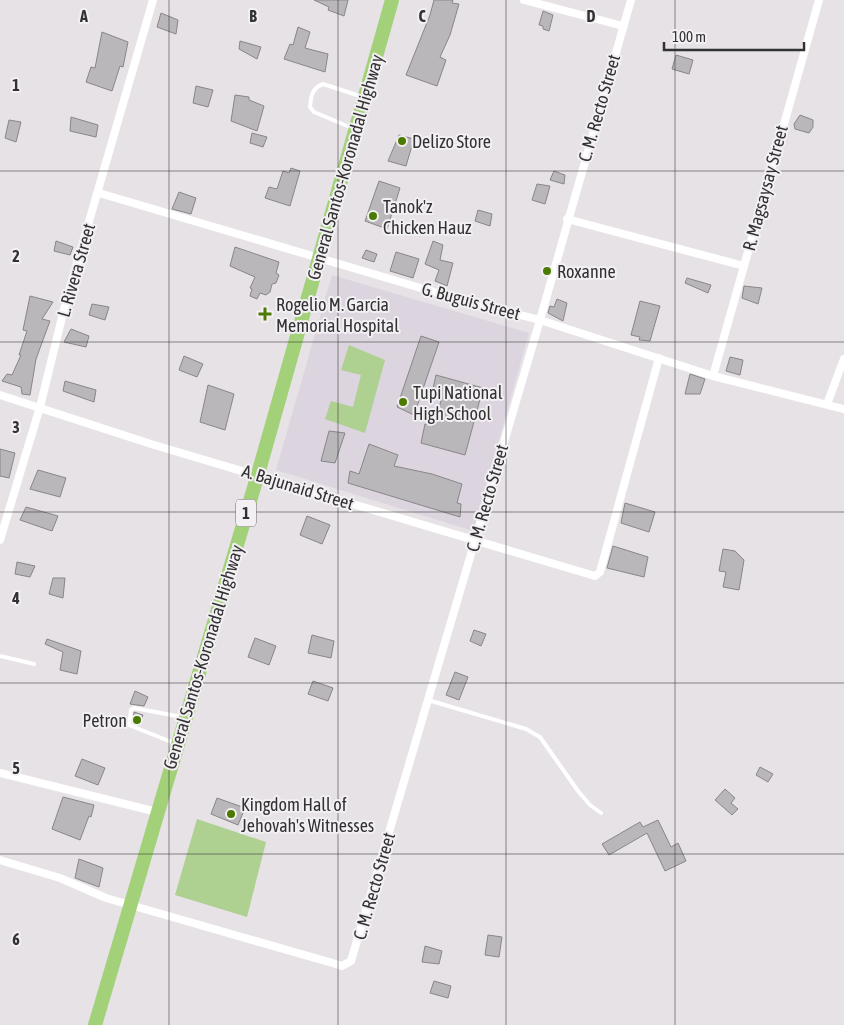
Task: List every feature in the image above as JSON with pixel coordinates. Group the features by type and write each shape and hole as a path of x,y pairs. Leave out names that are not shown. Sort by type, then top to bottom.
{"highway":[{"name":"General Santos-Koronadal Highway","path":"95,1025 176,744 258,474 320,257 354,128 392,0"}],"street":[{"name":"L. Rivera Street","path":"0,540 40,407 66,301 99,192 152,0"},
{"path":"524,0 623,26"},
{"name":"C. M. Recto Street","path":"129,904 336,964 348,964 354,956 540,320 631,0"},
{"name":"R. Magsaysay Street","path":"712,376 819,0"},
{"name":"G. Buguis Street","path":"99,192 458,299 540,320 712,376 844,409"},
{"path":"568,219 744,266"},
{"name":"A. Bajunaid Street","path":"0,395 151,444 258,474 475,541 597,576 600,572 659,358"},
{"path":"828,404 844,359"},
{"path":"0,773 157,812"},
{"path":"0,860 60,878 87,892 129,904"}],"lane":[{"path":"354,128 314,112 310,106 312,94 315,89 323,84 364,97"},
{"path":"0,656 34,664"},
{"path":"428,700 526,729 540,737 578,791 590,805 601,812"},
{"path":"176,744 129,725 131,710 134,708 184,717"}],"shaded area":[{"name":"Tupi National High School","path":"332,275 529,333 473,531 276,470"}],"green space":[{"path":"349,345 385,360 365,433 325,419 331,401 353,407 361,375 341,370"},
{"path":"197,819 266,842 247,917 175,895"}],"building":[{"path":"314,0 348,0 344,16 328,10 329,7"},
{"path":"434,0 453,0 452,3 459,4 450,35 440,57 446,60 437,86 406,75"},
{"path":"543,11 553,15 549,31 539,25"},
{"path":"161,13 178,20 176,34 157,27"},
{"path":"298,27 310,32 305,48 328,54 325,72 284,59 290,44 293,45"},
{"path":"102,32 128,42 123,67 120,66 112,91 86,82 91,67 95,68"},
{"path":"240,41 261,47 257,59 239,49"},
{"path":"676,55 693,60 689,74 672,69"},
{"path":"196,86 213,90 208,107 193,103"},
{"path":"235,95 249,97 249,100 264,106 257,131 231,121"},
{"path":"800,115 813,120 813,127 809,133 795,129 794,124"},
{"path":"71,117 98,125 96,137 70,131"},
{"path":"9,120 21,122 16,142 5,138"},
{"path":"252,133 267,137 263,147 250,143"},
{"path":"399,135 414,139 406,166 388,161"},
{"path":"291,168 300,171 290,206 265,198 269,187 277,189 283,171 289,173"},
{"path":"554,171 565,175 564,184 550,180"},
{"path":"379,181 400,188 387,229 365,221"},
{"path":"537,184 550,186 545,204 532,200"},
{"path":"179,192 196,198 191,214 172,209"},
{"path":"478,210 492,214 490,226 475,221"},
{"path":"56,241 73,247 70,255 54,251"},
{"path":"433,241 443,245 440,260 453,263 447,286 435,281 439,270 425,264"},
{"path":"235,247 279,262 276,273 279,275 276,283 272,284 270,292 266,295 260,293 257,299 250,296 252,289 250,288 255,277 230,266"},
{"path":"366,250 377,254 374,262 362,258"},
{"path":"396,252 419,259 413,278 390,271"},
{"path":"687,278 711,285 708,293 685,283"},
{"path":"744,286 762,288 758,304 742,298"},
{"path":"30,296 53,302 42,319 50,321 36,359 30,395 22,394 21,387 2,381 7,374 12,375 21,355 19,355 27,331 23,330"},
{"path":"557,299 567,303 563,321 548,313 550,306 554,307"},
{"path":"640,301 660,306 650,341 639,340 640,337 631,335"},
{"path":"92,304 109,307 105,320 89,315"},
{"path":"71,329 89,336 86,347 64,342"},
{"path":"421,336 439,342 414,415 397,407"},
{"path":"184,356 203,364 197,377 179,370"},
{"path":"730,357 743,360 740,375 726,371"},
{"path":"690,374 705,379 700,394 685,394"},
{"path":"436,375 483,388 465,455 421,443 425,424 434,426 442,397 432,393"},
{"path":"65,381 96,390 94,402 63,391"},
{"path":"208,385 234,394 225,430 200,422"},
{"path":"329,431 345,433 335,463 321,461"},
{"path":"369,444 398,455 394,466 432,474 462,484 457,503 461,504 460,517 348,483 350,471 359,474"},
{"path":"0,449 15,453 9,478 0,476"},
{"path":"38,470 66,478 60,497 30,489"},
{"path":"625,503 655,512 649,532 621,523"},
{"path":"26,507 58,516 52,531 20,520"},
{"path":"307,516 330,525 322,544 300,535"},
{"path":"613,546 648,557 644,577 607,568"},
{"path":"723,549 735,551 744,560 739,590 723,587 726,572 719,571"},
{"path":"17,562 35,566 30,577 15,574"},
{"path":"53,578 65,578 63,598 49,594"},
{"path":"474,630 486,634 481,646 470,641"},
{"path":"312,635 334,641 331,658 308,653"},
{"path":"255,638 276,646 269,665 248,657"},
{"path":"47,639 81,651 77,674 60,670 63,652 45,644"},
{"path":"455,672 468,677 459,700 446,695"},
{"path":"313,681 333,688 328,701 308,694"},
{"path":"135,691 148,697 144,706 130,704"},
{"path":"134,712 143,715 139,725 133,723"},
{"path":"82,759 105,768 98,785 75,776"},
{"path":"760,767 773,774 768,782 756,775"},
{"path":"725,789 735,798 731,803 738,809 732,815 715,800"},
{"path":"63,797 94,805 91,817 89,816 80,840 52,829"},
{"path":"217,798 245,808 238,825 211,814"},
{"path":"658,820 671,847 678,843 686,861 665,871 647,833 609,855 602,844 640,822 643,827"},
{"path":"79,859 103,868 99,887 75,878"},
{"path":"488,935 502,937 499,957 485,955"},
{"path":"425,946 442,951 439,964 422,962"},
{"path":"434,981 451,986 448,998 430,993"}],"place":[{"name":"Delizo Store","path":"402,141"},
{"name":"Tanok'z Chicken Hauz","path":"373,216"},
{"name":"Roxanne","path":"547,271"},
{"name":"Rogelio M. Garcia Memorial Hospital","path":"265,314"},
{"name":"Tupi National High School","path":"403,402"},
{"name":"Petron","path":"137,720"},
{"name":"Kingdom Hall of Jehovah's Witnesses","path":"231,814"}]}
